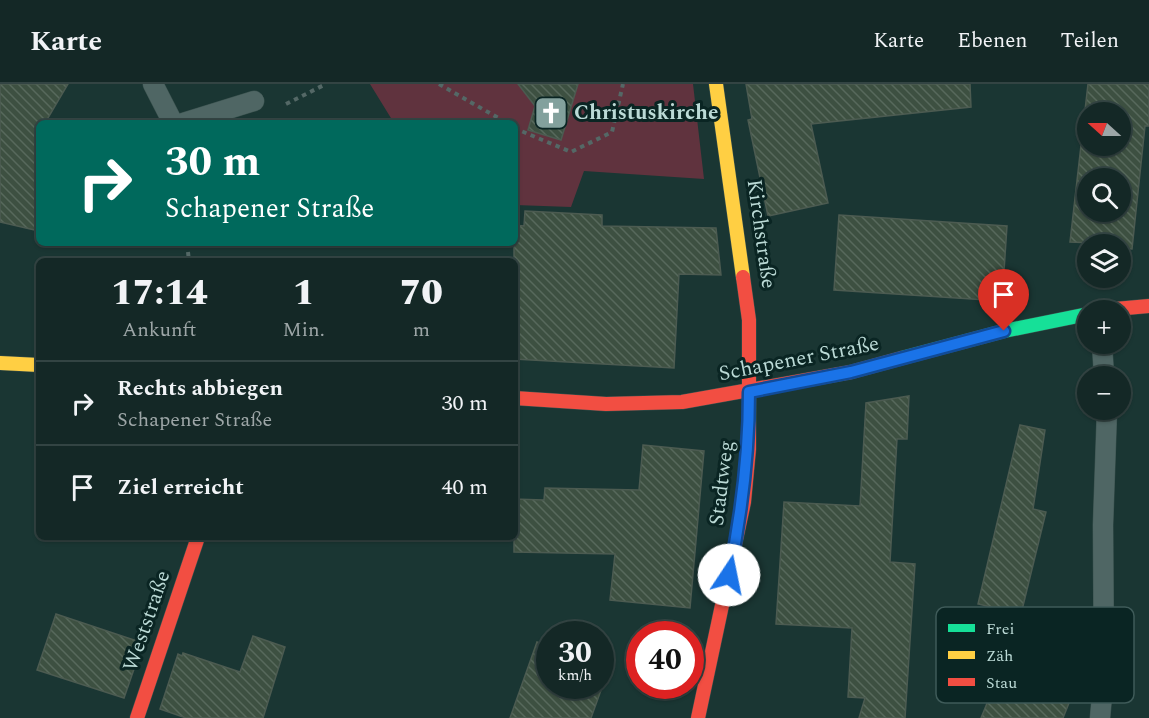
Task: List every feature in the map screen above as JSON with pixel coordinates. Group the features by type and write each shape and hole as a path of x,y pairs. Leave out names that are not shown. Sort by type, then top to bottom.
{"street":[{"name":"Kirchstraße","path":"716,84 749,320 749,392"},
{"path":"1131,308 1149,306"},
{"name":"Schapener Straße","path":"518,398 606,404 682,402 749,392 851,372 1004,331 1077,316"},
{"path":"0,363 36,365"},
{"name":"Stadtweg","path":"698,718 744,502 749,449 749,392"},
{"name":"Weststraße","path":"137,718 197,540"}],"lane":[{"path":"153,84 171,120"},
{"path":"193,120 254,101"},
{"path":"1104,607 1103,525 1107,420"},
{"path":"1100,718 1101,703"}],"path":[{"path":"254,101 276,108 326,84"},
{"path":"439,84 502,120"},
{"path":"518,130 571,152 612,132 623,84"}],"shaded area":[{"path":"370,84 693,84 704,179 584,171 571,207 518,205 518,120 392,120"}],"building":[{"path":"0,84 68,84 47,120 36,120 36,230 0,222"},
{"name":"Christuskirche","path":"518,84 578,84 561,140 528,130 535,106"},
{"path":"746,84 970,84 971,107 811,124 828,203 768,216 748,120 752,119"},
{"path":"1088,84 1149,84 1149,126 1145,126 1132,249 1131,234 1077,234 1077,242 1070,242 1077,181 1077,222 1131,222 1131,168 1078,168 1080,156 1131,156 1131,102 1086,102"},
{"path":"525,211 602,215 602,226 716,228 721,275 679,274 674,368 518,359 518,258 514,258 514,246 518,246 518,225 524,226"},
{"path":"839,215 1007,226 1002,301 834,290"},
{"path":"909,396 907,439 897,439 890,562 915,564 905,718 859,718 865,698 848,697 852,628 776,624 784,502 860,506 866,403"},
{"path":"1020,425 1045,430 1033,509 1046,512 1023,607 991,607 978,604"},
{"path":"643,445 704,451 690,608 610,600 615,554 514,552 514,540 518,540 518,499 544,500 545,488 639,490"},
{"path":"56,614 143,643 124,698 37,670"},
{"path":"253,636 285,647 263,718 186,718 160,709 178,654 182,656 183,653 240,672"},
{"path":"536,645 536,699 598,699 591,718 510,718"},
{"path":"987,703 1069,703 1063,718 981,718"}],"traffic: fast":[{"path":"902,358 1004,331 1077,316"}],"traffic: slow":[{"path":"716,84 743,277"},
{"path":"0,363 36,365"}],"traffic: jam":[{"path":"698,718 744,502 749,449 749,320 743,277"},
{"path":"1131,308 1149,306"},
{"path":"518,398 606,404 682,402 851,372 902,358"},
{"path":"137,718 197,540"}],"place":[{"name":"Christuskirche","path":"551,113"}],"route":[{"path":"729,575 744,502 749,449 749,392 851,372 1004,331"}]}
